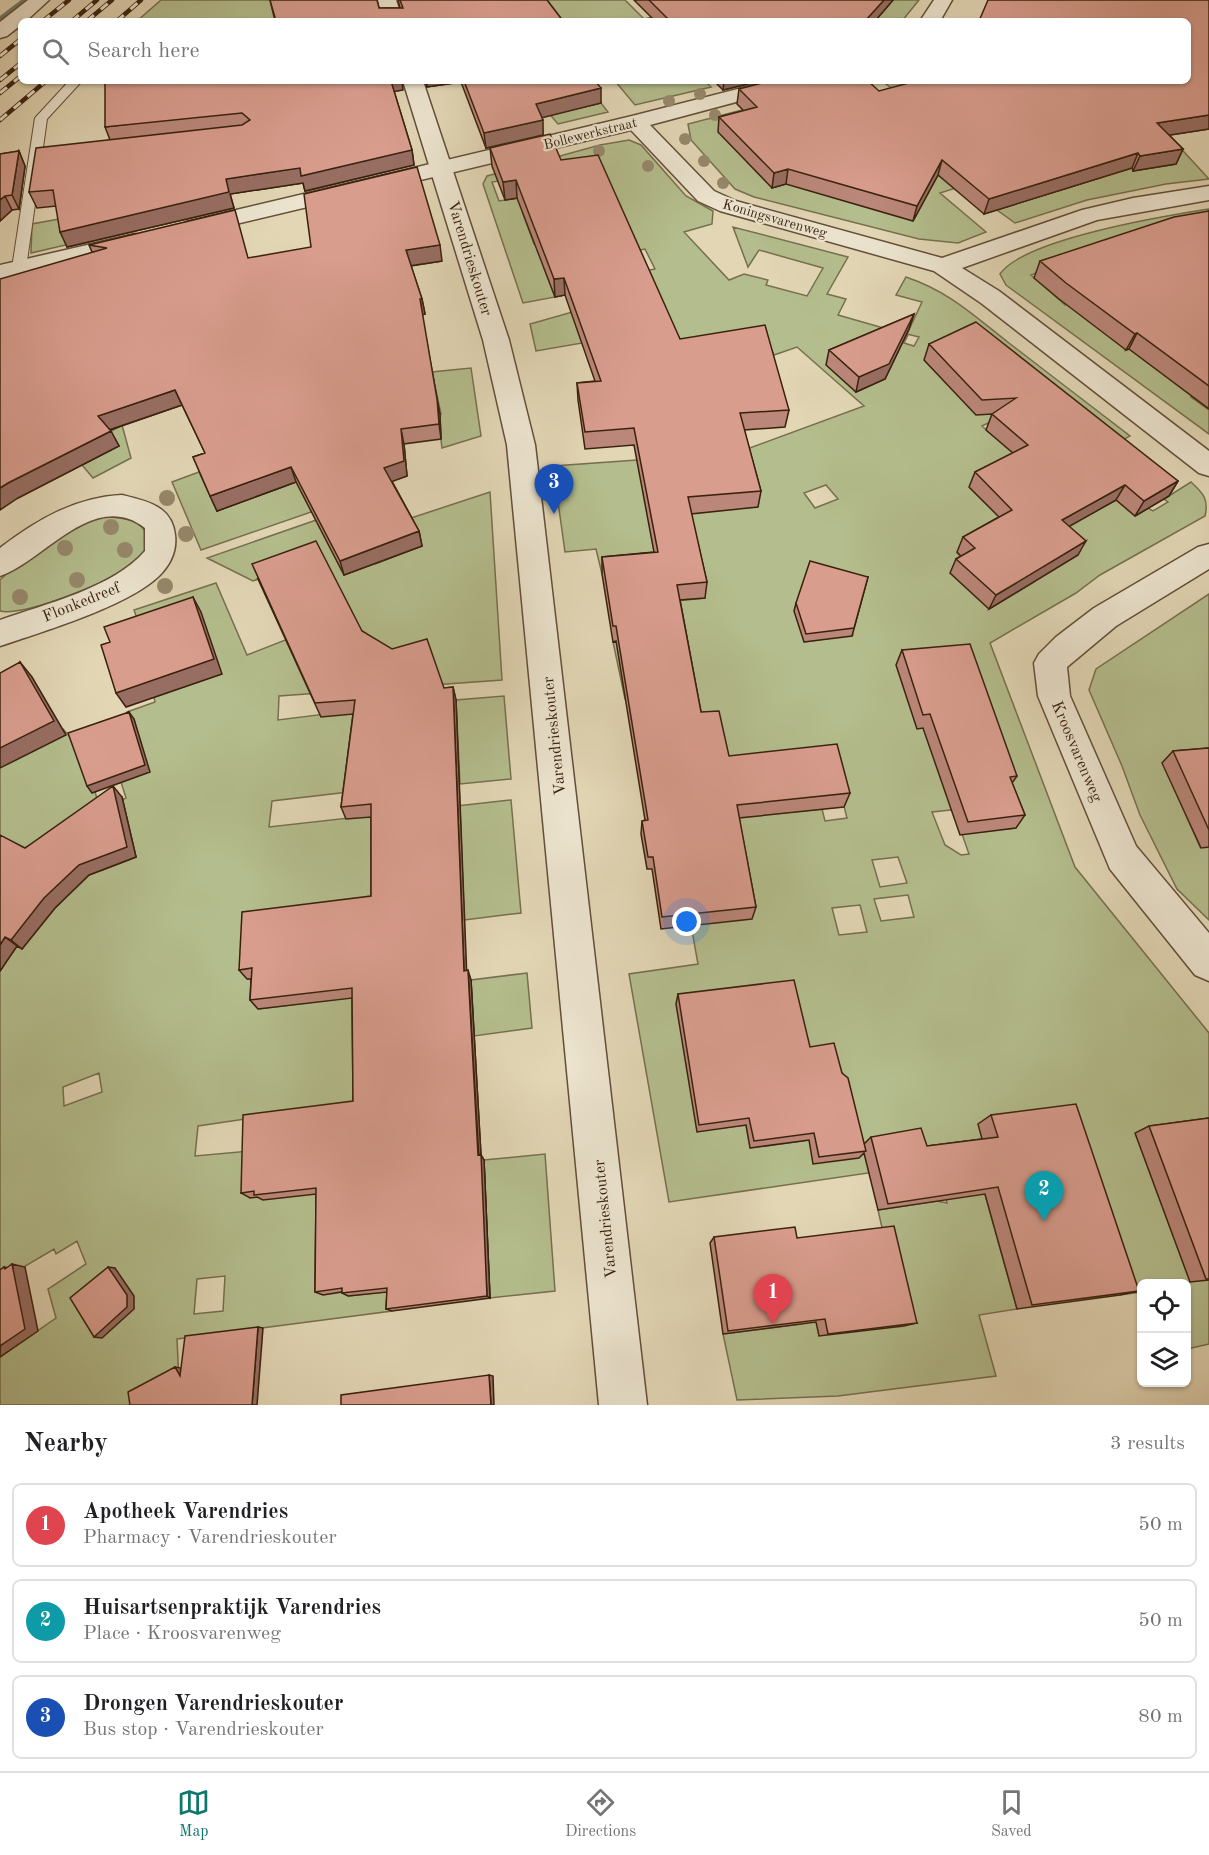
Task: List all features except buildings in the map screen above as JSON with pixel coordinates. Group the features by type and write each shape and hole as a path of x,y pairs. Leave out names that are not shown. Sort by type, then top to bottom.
{"street":[{"path":"0,32 40,0"},
{"path":"387,0 392,18"},
{"path":"932,18 943,0"},
{"name":"Varendrieskouter","path":"414,84 496,340 521,445 623,1405"},
{"name":"Bollewerkstraat","path":"10,270 443,169 782,84"},
{"name":"Koningsvarenweg","path":"636,122 706,196 728,206 943,266 990,297 1209,466"},
{"path":"943,266 1090,215 1133,205 1209,193"},
{"name":"Flonkedreef","path":"0,564 30,540 89,510 119,505 140,510 159,523 161,539 158,556 136,579 0,633"},
{"name":"Kroosvarenweg","path":"1209,555 1094,625 1064,648 1050,663 1054,696 1123,857 1209,962"}],"lane":[{"path":"10,270 41,155 41,118 73,84"}],"green space":[{"path":"161,0 288,0 287,18 140,18"},
{"path":"487,0 625,0 643,18 516,18"},
{"path":"893,0 919,0 904,18 861,18 882,13"},
{"path":"677,11 694,18 648,18"},
{"path":"618,84 708,84 711,87 635,105"},
{"path":"886,84 1189,84 1151,116 1209,179 1166,184 1087,200 1015,223 997,210 990,177 940,193 986,232 958,243 919,239 754,197 735,189 691,140 688,124 777,101 904,98","holes":["1019,160 1099,178 1058,191"]},
{"path":"528,89 570,110 601,103 608,112 558,124"},
{"path":"629,140 641,145 686,196 713,211 712,224 684,232 729,280 744,274 768,280 766,285 807,296 823,268 759,250 748,267 733,227 848,257 827,294 846,299 838,315 908,335 904,343 914,346 919,337 907,334 922,302 896,295 906,277 922,283 948,297 972,314 1130,436 1108,448 1085,517 1116,500 1135,515 1148,508 1153,511 1168,502 1164,499 1191,482 1204,497 1205,516 1100,575 1076,593 990,643 1075,867 1209,1033 1209,1344 1191,1348 1191,1279 1137,1279 1137,1293 1120,1295 984,1146 972,1148 1017,1309 979,1315 996,1376 838,1396 737,1400 723,1334 801,1324 801,1314 904,1325 878,1210 937,1201 947,1203 936,1163 669,1202 629,974 698,964 691,925 731,818 822,809 825,821 847,818 832,758 707,769 692,692 625,699 613,642 682,635 676,601 705,598 697,565 602,574 596,549 565,552 553,466 736,453 864,406 797,347 774,355 768,342 611,338 536,351 530,324 650,290 640,272 655,269 645,249 544,268 555,297 523,303 483,184 487,176 600,145","holes":["531,176 578,189 499,201 492,182","523,214 612,232 534,244","1045,396 1015,455 982,426","826,485 838,499 815,508 804,493","984,537 1034,582 989,609 968,563 957,553","847,615 853,635 804,642","951,810 1015,828 962,834 969,854 961,855 945,845 932,812","898,857 907,883 880,887 872,860","908,895 914,917 881,921 874,899","860,905 867,932 839,935 832,908","842,1086 809,1140 751,1148 746,1125 697,1131"]},
{"path":"1209,209 1209,387 1191,397 1209,410 1209,434 1006,285 1000,274 1014,261 1065,240 1129,223","holes":["1047,269 1095,294 1065,305 1031,275","1146,322 1156,369 1129,349 1126,350"]},
{"path":"64,218 70,244 31,253 32,224"},
{"path":"471,368 481,436 442,448 438,415 441,414 432,372"},
{"path":"122,425 131,458 93,478 82,465 118,446 108,433"},
{"path":"276,469 366,493 201,550 172,482 199,472 217,511 285,486"},
{"path":"490,492 502,680 279,696 278,720 374,708 374,789 272,801 269,827 511,800 521,913 464,920 376,906 247,979 260,978 259,1009 370,995 359,1111 252,1118 198,1126 195,1156 250,1151 262,1196 317,1194 323,1294 349,1290 349,1296 392,1291 392,1311 177,1339 179,1382 137,1405 0,1405 0,1357 56,1318 48,1289 86,1264 77,1241 56,1254 54,1249 0,1281 0,971 4,965 0,963 0,944 55,908 97,867 100,871 136,857 131,837 77,867 0,840 0,767 63,729 87,766 99,809 126,798 121,782 149,771 134,719 129,721 127,712 155,702 154,697 221,674 142,633 134,610 216,583 247,655 334,621 305,562 253,581 207,558 348,509 375,564 422,546 405,520","holes":["99,1073 102,1092 64,1106 63,1087","225,1276 223,1311 194,1314 197,1279"]},
{"path":"103,517 132,521 143,529 147,543 139,559 112,576 72,595 30,608 0,611 0,580 34,551 62,533 90,520"},
{"path":"1209,594 1209,759 1163,763 1200,847 1209,847 1209,920 1177,889 1140,815 1122,766 1089,690 1096,669"},
{"path":"504,696 511,779 460,784 456,700"},
{"path":"527,973 532,1028 474,1036 471,980"},
{"path":"545,1154 555,1291 490,1298 484,1160"}],"waterway":[{"path":"0,20 26,0"}],"railway":[{"path":"47,18 69,0"},
{"path":"76,18 97,0"},
{"path":"91,18 112,0"},
{"path":"120,18 141,0"},
{"path":"0,56 18,41"},
{"path":"0,80 18,65"},
{"path":"0,93 18,78"},
{"path":"0,120 42,84"}],"place":[{"name":"Drongen Varendrieskouter","path":"554,514"},
{"name":"Huisartsenpraktijk Varendries","path":"1044,1221"},
{"name":"Apotheek Varendries","path":"773,1324"}]}
